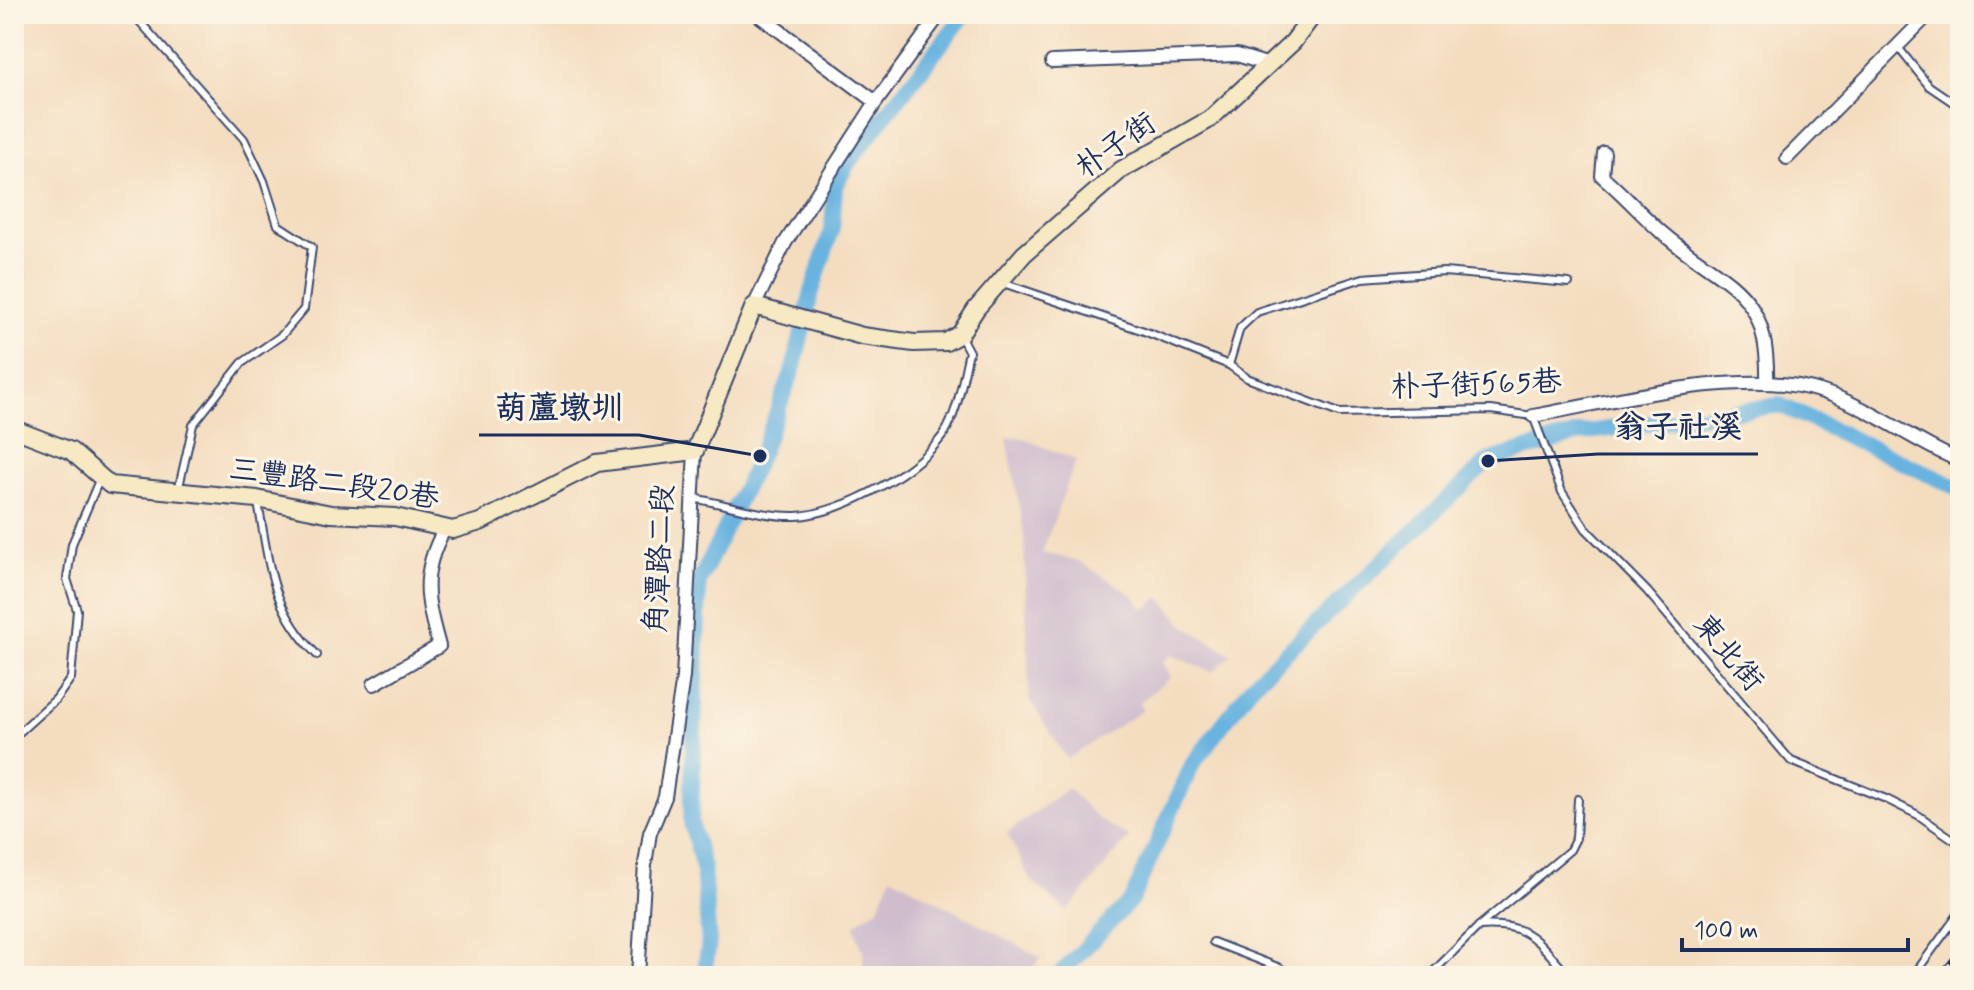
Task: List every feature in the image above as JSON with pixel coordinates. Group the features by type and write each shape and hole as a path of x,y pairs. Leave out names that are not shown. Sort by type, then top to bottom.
{"street":[{"path":"757,14 876,102"},
{"name":"角潭路二段","path":"638,976 645,864 650,833 665,797 683,677 695,451 754,306 785,243 876,102 940,14"},
{"name":"朴子街","path":"960,334 1024,254 1121,170 1210,119 1293,42 1314,14"},
{"path":"1787,158 1929,14"},
{"path":"1052,62 1237,55 1269,65"},
{"path":"1604,153 1602,176 1660,231 1736,287 1750,305 1768,347 1767,383"},
{"path":"754,306 862,336 914,343 946,342 960,334"},
{"name":"朴子街565巷","path":"1533,420 1684,389 1767,383 1826,393 1960,461"},
{"name":"三豐路二段20巷","path":"14,429 71,451 110,485 257,499 331,514 395,517 444,530 480,522 597,463 695,451"},
{"path":"374,684 439,646 426,599 426,577 444,530"}],"lane":[{"path":"133,14 244,139 264,181 278,225 312,247 304,309 282,335 242,363 193,425 178,491"},
{"path":"1897,46 1929,86 1960,107"},
{"path":"1229,365 1240,328 1257,312 1363,278 1444,272 1569,283"},
{"name":"朴子街565巷","path":"1000,281 1229,365 1247,378 1339,413 1491,410 1533,420"},
{"path":"691,497 796,516 838,508 867,495 928,452 947,428 969,352 960,334"},
{"name":"東北街","path":"1533,420 1562,492 1586,529 1647,591 1791,761 1886,799 1918,815 1960,844"},
{"path":"14,737 56,699 71,678 77,610 67,579 72,544 101,475"},
{"path":"257,499 275,597 296,634 317,655"},
{"path":"1429,976 1479,926 1570,850 1576,838 1578,799"},
{"path":"1913,976 1960,912"},
{"path":"1479,926 1508,924 1524,929 1569,976"},
{"path":"1213,942 1291,976"}],"shaded area":[{"path":"1019,437 1076,460 1042,553 1077,560 1133,595 1144,610 1160,597 1184,625 1232,655 1212,672 1171,655 1163,662 1171,677 1139,703 1143,710 1067,759 1029,699 1024,533 1007,438"},
{"path":"1068,788 1099,820 1129,837 1067,912 1030,879 1007,833"},
{"path":"891,876 1041,958 1027,976 861,976 864,955 854,925 879,907"}],"waterway":[{"path":"704,976 709,942 703,868 691,822 699,582 760,456 793,370 812,291 832,229 835,186 848,163 965,14"},
{"path":"1058,976 1132,899 1192,765 1254,683 1488,461 1581,433 1780,405 1960,489"}],"railway":[{"path":"1941,976 1960,953"}],"place":[{"name":"葫蘆墩圳","path":"760,456"},
{"name":"翁子社溪","path":"1488,461"}]}
